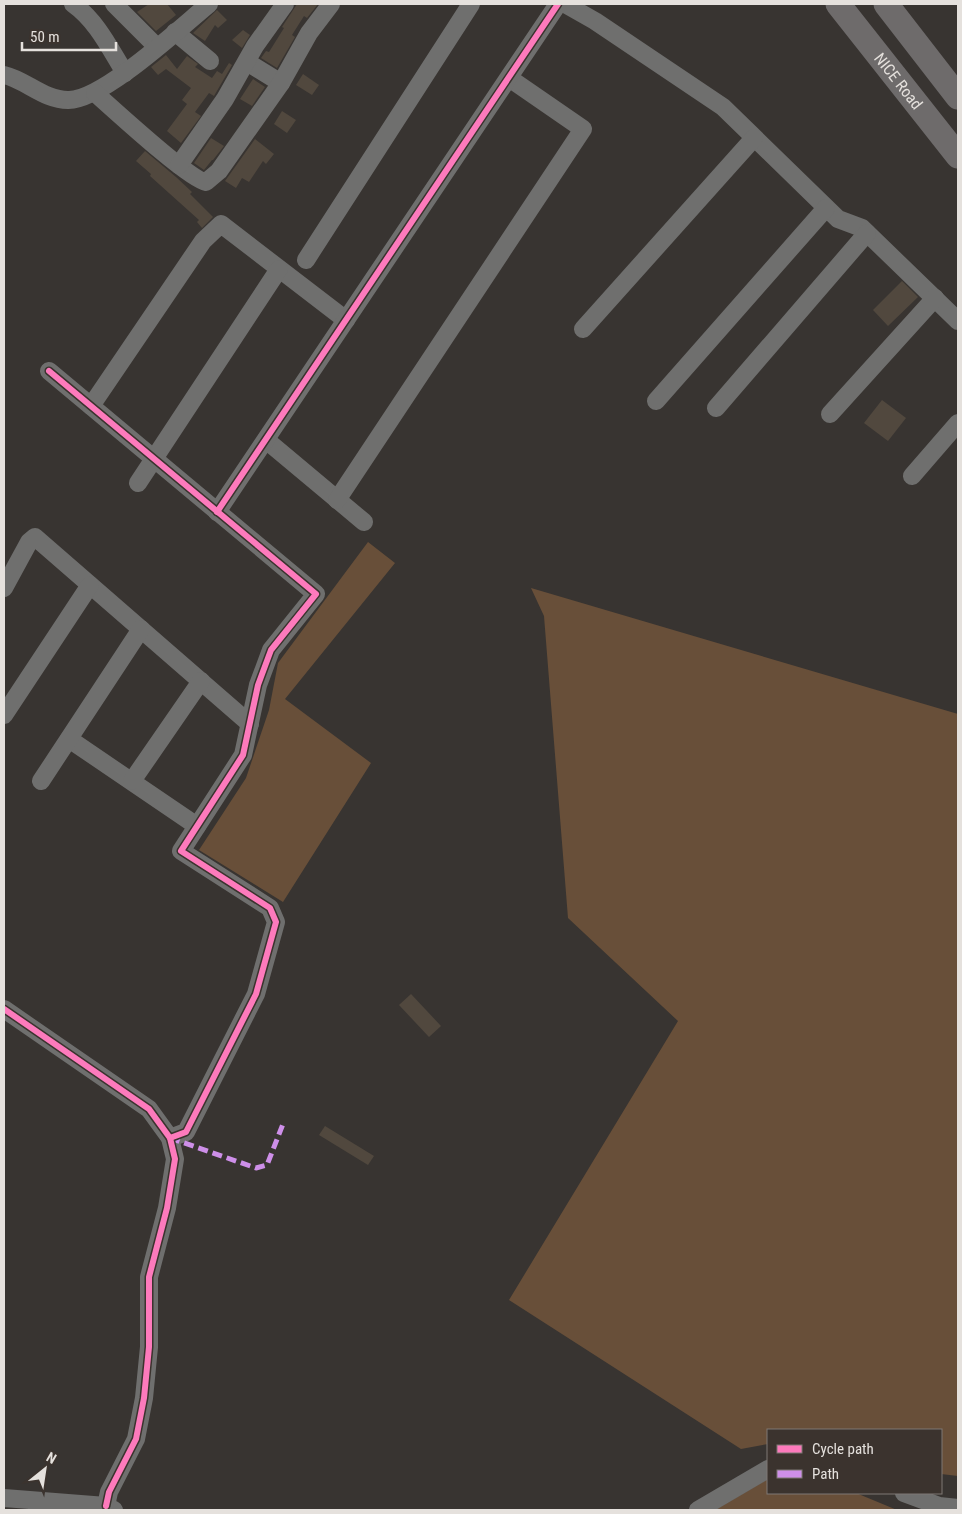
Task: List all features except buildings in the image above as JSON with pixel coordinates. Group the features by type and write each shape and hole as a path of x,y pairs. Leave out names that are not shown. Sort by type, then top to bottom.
{"highway":[{"name":"NICE Road","path":"838,4 958,156"},
{"path":"886,4 958,97"}],"street":[{"path":"73,4 95,24 125,73"},
{"path":"114,4 156,47"},
{"path":"179,165 225,99 255,46 285,4"},
{"path":"94,92 200,182 206,182 219,171 281,82 309,33 331,4"},
{"path":"306,260 471,4"},
{"path":"218,512 558,4"},
{"path":"566,4 595,21 723,107 838,219 862,228 958,320"},
{"path":"4,75 58,99 69,100 94,92 125,73 175,32 197,7"},
{"path":"175,32 210,60"},
{"path":"247,62 281,82"},
{"path":"337,500 583,129 508,78"},
{"path":"583,329 754,138"},
{"path":"656,402 826,208"},
{"path":"91,406 203,241 221,224 346,320"},
{"path":"716,408 868,234"},
{"path":"138,482 280,269"},
{"path":"830,414 935,298"},
{"path":"50,371 316,594 271,650 258,685 243,755 181,851 270,908 276,922 256,994 186,1132 170,1138"},
{"path":"912,476 958,423"},
{"path":"266,440 364,522"},
{"path":"4,588 29,542 34,537 250,724"},
{"path":"4,715 90,585"},
{"path":"41,781 141,629"},
{"path":"132,781 201,681"},
{"path":"69,739 197,826"},
{"path":"4,1009 149,1109 170,1138 175,1159 167,1208 149,1277 149,1347 144,1398 136,1439 109,1492 110,1508 4,1498"},
{"path":"698,1510 767,1470"},
{"path":"907,1494 940,1506 958,1508"}],"shaded area":[{"path":"368,542 395,563 285,699 371,763 283,902 199,850 246,778 269,710 278,663"},
{"path":"531,588 958,714 958,1476 942,1474 942,1429 767,1429 767,1444 741,1449 509,1300 678,1021 568,918 544,616"},
{"path":"767,1480 767,1494 858,1494 897,1510 715,1510"}],"marked path":[{"path":"170,1138 256,1168 267,1165 283,1124"}],"cycle path":[{"path":"217,512 558,4"},
{"path":"49,371 316,594 271,650 258,685 243,755 181,851 270,908 276,922 256,994 186,1132 170,1138"},
{"path":"4,1009 149,1109 170,1138 175,1159 167,1208 149,1277 149,1347 144,1398 136,1439 109,1492 106,1506"}]}
